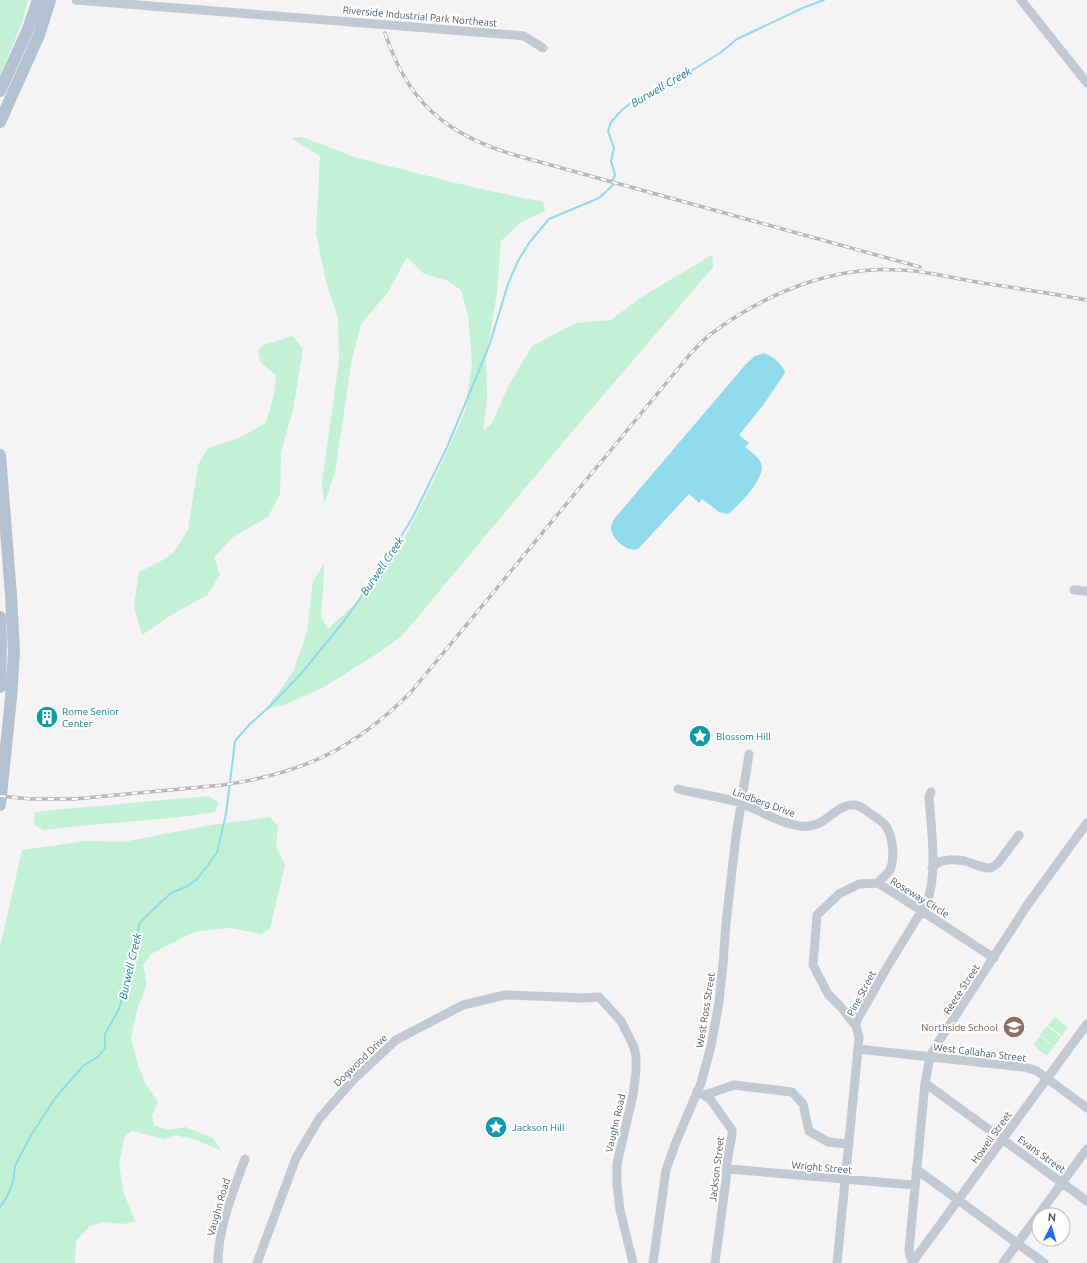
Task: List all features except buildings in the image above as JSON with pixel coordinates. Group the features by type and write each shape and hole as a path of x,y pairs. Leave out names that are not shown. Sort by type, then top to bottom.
{"main road":[{"path":"0,91 28,29 38,0"},
{"path":"0,122 42,30 50,0"},
{"path":"0,455 14,652 0,805"},
{"path":"0,617 0,687"}],"street":[{"name":"Riverside Industrial Park Northeast","path":"76,0 524,36 543,48"},
{"path":"1021,0 1087,82"},
{"path":"1074,590 1087,591"},
{"name":"West Ross Street","path":"653,1263 666,1170 676,1142 701,1093 711,1046 719,1002 726,923 740,803 750,754"},
{"name":"Lindberg Drive","path":"678,789 740,803 782,822 801,826 813,826 819,824 845,806 857,805 888,828 892,846 892,862 890,870 878,883"},
{"name":"Pine Street","path":"836,1263 846,1180 848,1144 858,1048 859,1036 856,1026 860,1014 927,902 931,892 931,818 929,797 931,792"},
{"name":"Reece Street","path":"912,1262 909,1250 914,1185 925,1083 930,1057 937,1044 1046,879 1087,823"},
{"path":"932,868 935,863 950,860 964,861 988,868 993,867 998,863 1019,834"},
{"name":"Roseway Circle","path":"856,1026 828,994 813,965 817,915 839,894 859,884 878,883 922,910 994,958"},
{"name":"Dogwood Drive","path":"257,1263 296,1158 319,1120 353,1080 396,1040 464,1005 505,995 583,998 599,997"},
{"name":"Vaughn Road","path":"599,997 621,1021 634,1047 636,1056 633,1095 616,1164 620,1210 633,1263"},
{"name":"Howell Street","path":"912,1262 1087,1024"},
{"name":"West Callahan Street","path":"858,1048 1024,1067 1037,1071 1087,1108"},
{"name":"Evans Street","path":"925,1083 1087,1201"},
{"path":"701,1093 734,1085 792,1092 803,1104 808,1131 828,1142 848,1144"},
{"name":"Jackson Street","path":"701,1093 710,1099 732,1130 715,1263"},
{"path":"1003,1263 1087,1148"},
{"name":"Vaughn Road","path":"218,1263 220,1238 224,1222 245,1159"},
{"name":"Wright Street","path":"728,1169 914,1185"},
{"path":"916,1169 1044,1263"}],"green space":[{"path":"0,0 28,0 22,22 0,77"},
{"path":"302,137 357,158 476,188 543,202 545,211 520,223 501,241 497,293 486,357 487,400 483,431 492,423 509,385 532,346 576,323 611,320 640,298 712,255 713,267 576,427 402,636 324,687 284,705 266,709 293,672 307,632 313,581 324,564 321,616 328,629 365,595 402,543 433,482 465,412 472,363 468,315 461,290 446,280 424,274 407,257 388,292 361,324 352,359 335,472 324,505 322,482 339,361 338,318 326,282 316,233 320,156 291,138"},
{"path":"293,336 303,349 293,410 281,452 280,494 268,517 233,537 214,557 220,575 207,595 168,617 142,635 134,606 139,572 161,561 174,552 188,530 198,465 208,448 237,439 266,423 274,395 276,375 260,362 258,350 263,345"},
{"path":"208,796 219,802 215,812 173,818 44,830 34,825 35,813 43,811"},
{"path":"270,817 278,826 276,847 285,865 270,929 261,934 229,928 194,932 151,954 143,965 147,984 137,1010 131,1038 138,1065 146,1085 158,1102 152,1116 154,1125 169,1130 185,1127 213,1138 222,1151 196,1140 175,1135 164,1139 132,1131 125,1136 119,1163 123,1191 135,1221 124,1224 103,1222 90,1226 76,1241 75,1263 0,1263 0,948 22,850 86,841 123,842 211,825"},
{"path":"1055,1017 1068,1027 1062,1036 1048,1025"},
{"path":"1047,1026 1061,1037 1054,1046 1040,1035"},
{"path":"1040,1036 1054,1047 1047,1056 1033,1045"}],"water":[{"path":"764,353 777,361 785,373 764,404 739,435 749,443 745,447 756,456 761,463 762,469 760,476 751,491 739,505 728,514 719,512 702,499 699,503 689,494 638,549 629,549 620,544 612,532 611,527 614,519 746,364 755,356"}],"waterway":[{"name":"Burwell Creek","path":"0,1207 11,1189 16,1164 31,1135 56,1097 83,1066 99,1056 105,1048 105,1034 119,1009 128,978 131,958 140,922 171,893 186,887 197,879 217,852 226,814 235,741 249,725 300,675 344,621 385,563 414,515 447,447 478,373 490,343 508,284 518,261 529,243 549,219 599,198 613,185 612,181 615,175 611,161 614,148 608,131 611,122 632,102 670,84 720,53 737,39 805,7 824,0"}],"railway":[{"path":"385,33 399,67 409,85 421,100 434,114 448,125 481,143 518,156 920,267"},
{"path":"0,796 31,799 74,799 223,785 278,774 302,766 347,744 390,712 411,692 691,353 708,336 732,319 777,294 826,277 851,272 902,270 928,273 1087,300"}],"place":[{"name":"Rome Senior Center","path":"47,717"},
{"name":"Blossom Hill","path":"700,736"},
{"name":"Northside School","path":"1014,1027"},
{"name":"Jackson Hill","path":"496,1127"}]}
